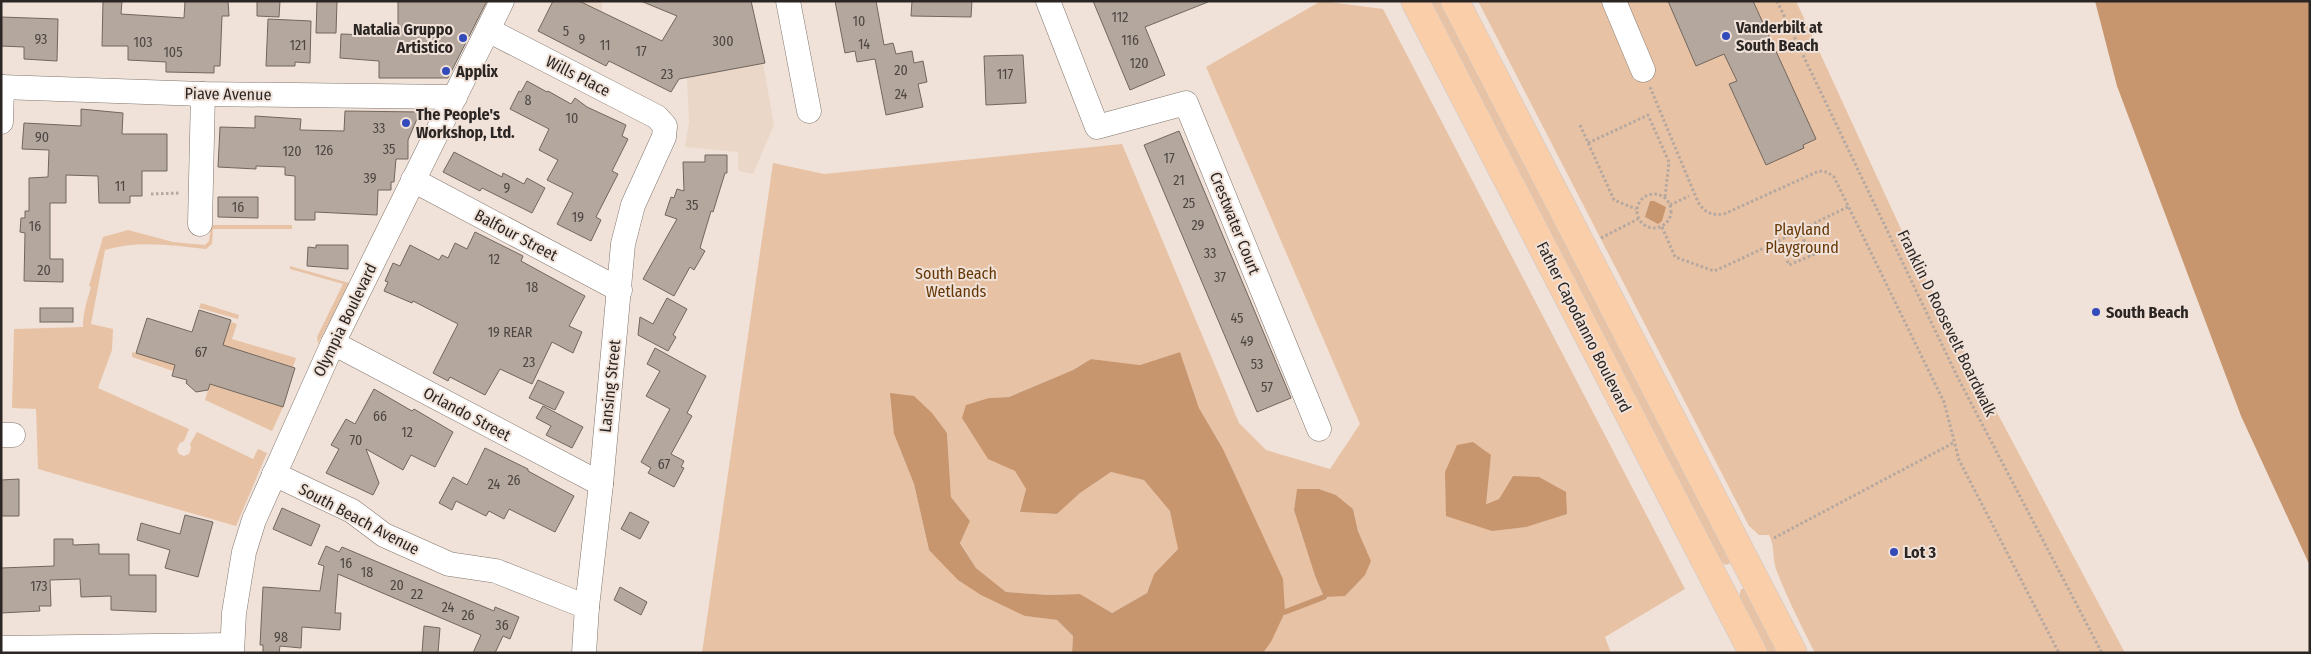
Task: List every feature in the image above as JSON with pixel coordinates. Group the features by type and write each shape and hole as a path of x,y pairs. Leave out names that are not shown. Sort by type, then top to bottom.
{"main road":[{"name":"Father Capodanno Boulevard","path":"1415,1 1753,653"},
{"path":"1456,1 1793,653"}],"street":[{"name":"Olympia Boulevard","path":"232,649 244,552 254,520 333,343 502,1"},
{"path":"788,1 809,111"},
{"name":"Crestwater Court","path":"1048,1 1097,127 1186,103 1318,429"},
{"path":"1614,1 1643,70"},
{"name":"Wills Place","path":"488,30 657,117 665,126"},
{"path":"1,122 2,87"},
{"name":"Piave Avenue","path":"2,87 203,94 456,97"},
{"path":"200,224 203,94"},
{"name":"Lansing Street","path":"584,653 623,244 633,205 664,137 665,126"},
{"name":"Balfour Street","path":"413,180 620,290"},
{"name":"Orlando Street","path":"333,343 601,484"},
{"name":"South Beach Avenue","path":"274,474 352,511 384,535 450,564 496,572 587,607"},
{"path":"1,648 232,649"}],"path":[{"name":"Franklin D Roosevelt Boardwalk","path":"1777,1 1958,378 2102,653"},
{"path":"1643,70 1694,194 1705,211 1717,215 1724,214 1822,170 1834,177 1944,402 1959,460 2059,653"},
{"path":"1588,143 1648,115 1668,162 1665,197 1670,205 1670,219 1662,227 1656,229 1646,227 1638,219 1636,209 1642,198 1653,194 1665,197"},
{"path":"1580,126 1614,200 1636,209"},
{"path":"151,194 201,192"},
{"path":"1670,205 1689,196"},
{"path":"1662,227 1675,257 1714,271 1780,242 1800,230 1848,207"},
{"path":"1597,240 1638,219"},
{"path":"1800,230 1810,256"},
{"path":"1780,242 1789,265 1834,246"},
{"path":"1774,538 1955,442"}],"shaded area":[{"path":"540,1 602,1 602,11"},
{"path":"635,1 752,1 774,125 753,174 738,171 738,152 685,147 689,122 684,19"},
{"path":"2095,1 2310,1 2310,566 2241,416 2117,86"},
{"path":"1650,201 1666,207 1662,221 1658,224 1645,217"},
{"path":"1180,352 1199,408 1223,449 1283,579 1285,612 1271,642 1263,653 1072,653 1073,636 1057,620 1025,616 981,595 958,580 929,550 914,484 894,434 890,393 914,396 932,413 947,433 951,497 970,521 960,543 976,568 1006,592 1049,595 1080,594 1112,613 1147,593 1154,574 1178,549 1170,511 1144,480 1111,472 1080,493 1057,514 1020,512 1026,489 1015,471 988,459 962,418 966,405 989,398 1009,397 1073,370 1091,359 1140,365"},
{"path":"1473,442 1491,455 1486,504 1499,499 1513,476 1539,477 1566,492 1567,514 1526,527 1492,531 1446,516 1445,472 1457,445"},
{"path":"1297,489 1319,489 1336,495 1353,509 1358,531 1371,561 1365,575 1345,596 1324,597 1315,576 1294,510"}],"green space":[{"name":"South Beach Wetlands","path":"1321,1 1383,9 1685,589 1605,637 1611,653 1263,653 1271,642 1248,506 1223,449 1199,408 1180,352 1140,365 1091,359 1073,370 1009,397 989,398 988,458 1015,471 1026,489 1020,512 1057,514 1080,493 1111,472 1144,479 1171,511 1178,549 1154,574 1147,593 1112,613 1080,594 1049,595 1006,592 976,568 960,542 970,521 951,497 947,432 894,434 914,484 929,550 1025,616 1057,620 1073,636 1072,653 702,653 773,163 824,174 1122,144 1239,423 1266,450 1330,469 1360,424 1206,67","holes":["1491,455 1485,504 1499,499 1513,476 1492,531 1445,472","1319,489 1336,495 1353,509 1358,531 1371,561 1324,597 1315,576 1294,510 1297,490"]},
{"path":"1431,1 1442,1 1731,561 1729,564 1725,565 1721,561"},
{"name":"Playland Playground","path":"1478,1 1796,1 1912,253 2125,653 1815,653 1789,601 1776,569 1769,535 1759,535 1749,526"},
{"path":"211,225 292,225 292,229 213,229 212,244 206,249 142,244 105,250 91,324 113,329 112,350 98,388 189,429 184,441 180,443 177,449 179,454 184,456 189,454 190,444 197,432 253,459 258,449 267,453 236,526 38,469 36,409 12,408 14,329 83,327 84,311 91,287 89,286 103,237 128,230 173,242 205,245 209,241"},
{"path":"290,266 349,283 318,344 317,337 343,284 290,269"},
{"path":"201,303 239,315 238,319 199,308"},
{"path":"231,322 237,324 232,339 296,358 293,367 223,345"},
{"path":"132,352 175,365 173,371 132,357"},
{"path":"210,384 283,407 272,431 205,400"},
{"path":"1741,589 1746,589 1780,653 1768,653 1739,597"}],"building":[{"path":"103,1 122,1 121,14 184,18 185,1 228,1 229,16 222,16 220,66 214,66 214,73 166,72 166,62 128,60 128,46 102,46"},
{"path":"257,1 280,1 279,17 257,16"},
{"path":"317,1 337,1 336,33 316,33"},
{"path":"398,1 487,1 448,78 379,78 379,61 340,58 341,34 398,36"},
{"path":"553,1 579,1 662,41 677,16 641,1 751,1 765,63 679,79 671,92 609,61 606,66 538,31"},
{"path":"835,1 876,1 884,45 893,43 896,54 912,51 914,63 923,61 927,82 918,84 923,107 886,115 875,59 857,62 855,51 845,53"},
{"path":"912,1 972,1 971,17 911,16"},
{"path":"1093,1 1208,2 1145,27 1165,75 1130,90"},
{"path":"1668,1 1753,1 1816,139 1803,145 1804,148 1766,165 1729,84 1737,81 1724,54 1696,66"},
{"path":"1,17 58,19 57,61 24,59 24,47 1,46"},
{"path":"268,19 311,21 310,63 295,62 295,66 266,66"},
{"path":"1023,55 1026,103 986,105 984,56"},
{"path":"527,81 571,104 575,98 587,107 626,125 622,136 628,139 612,171 618,174 596,217 601,220 591,241 557,224 573,193 547,180 558,160 539,150 549,129 510,109 519,91 521,92"},
{"path":"81,109 123,113 122,134 167,134 167,171 142,171 142,196 130,196 130,203 99,203 98,176 66,175 66,203 50,203 50,259 63,259 63,282 24,281 25,233 20,232 21,218 25,218 25,211 29,211 29,178 48,177 49,150 22,149 24,123 81,126"},
{"path":"345,111 420,112 408,140 408,159 396,159 394,182 391,182 391,190 378,190 377,215 315,212 315,220 295,220 295,176 285,175 285,167 256,166 256,169 218,167 220,127 255,128 255,116 301,119 300,130 344,131"},
{"path":"1179,131 1291,398 1257,412 1144,145"},
{"path":"454,152 502,177 503,173 524,184 527,178 545,188 532,213 482,188 480,191 443,172"},
{"path":"705,155 727,155 727,173 725,173 713,212 711,211 700,248 705,251 694,270 690,267 674,296 643,279 677,219 665,215 671,197 674,198 677,189 684,191 683,162 705,162"},
{"path":"218,197 258,197 258,218 218,217"},
{"path":"475,232 523,256 521,261 585,296 569,326 582,332 573,353 552,342 532,384 500,369 485,395 450,377 448,381 433,373 458,324 413,301 412,303 384,291 388,282 385,281 393,263 400,266 410,245 439,260 442,255 448,258 455,243 467,249"},
{"path":"316,245 348,245 348,269 307,266 308,247 316,248"},
{"path":"667,298 687,309 673,335 676,337 668,351 638,335 640,317 653,324"},
{"path":"40,308 73,308 73,322 40,322"},
{"path":"199,310 231,320 223,345 295,368 283,407 210,384 208,390 196,392 186,383 187,380 172,376 175,365 136,353 147,318 192,332"},
{"path":"655,348 706,376 687,413 692,416 671,454 684,461 681,467 684,468 674,487 648,473 651,468 641,462 670,409 646,396 660,371 647,364"},
{"path":"538,380 564,392 555,410 529,398"},
{"path":"374,389 412,411 414,409 453,432 435,467 411,455 403,470 366,449 379,483 373,495 326,473 339,449 331,445 346,419 355,424"},
{"path":"543,406 583,427 572,448 546,435 551,426 536,418"},
{"path":"485,448 528,469 528,471 574,496 555,532 509,509 504,519 489,511 486,516 456,501 452,510 439,503 453,477 467,485"},
{"path":"19,479 19,516 1,516 1,480"},
{"path":"282,508 320,525 311,546 273,529"},
{"path":"630,512 649,522 640,539 621,529"},
{"path":"185,515 213,522 198,577 165,568 170,550 137,540 141,523 180,534"},
{"path":"54,539 73,539 73,545 99,544 99,554 129,554 129,575 156,575 156,612 111,610 111,596 81,597 80,579 50,580 51,606 39,606 40,611 1,613 1,568 54,566"},
{"path":"326,546 339,552 342,547 494,611 495,607 519,617 510,639 503,636 495,653 473,653 481,635 338,574 335,613 341,613 340,630 302,627 301,648 280,646 279,653 263,653 263,645 260,645 263,587 320,591 324,566 318,564"},
{"path":"620,587 647,602 641,615 614,600"},
{"path":"424,626 440,628 438,653 422,653"}],"waterway":[{"path":"1285,612 1324,597"}],"place":[{"name":"Vanderbilt at South Beach","path":"1726,36"},
{"name":"Natalia Gruppo Artistico","path":"463,38"},
{"name":"Applix","path":"446,71"},
{"name":"The People's Workshop, Ltd.","path":"406,123"},
{"name":"South Beach","path":"2096,312"},
{"name":"Lot 3","path":"1894,552"}]}
